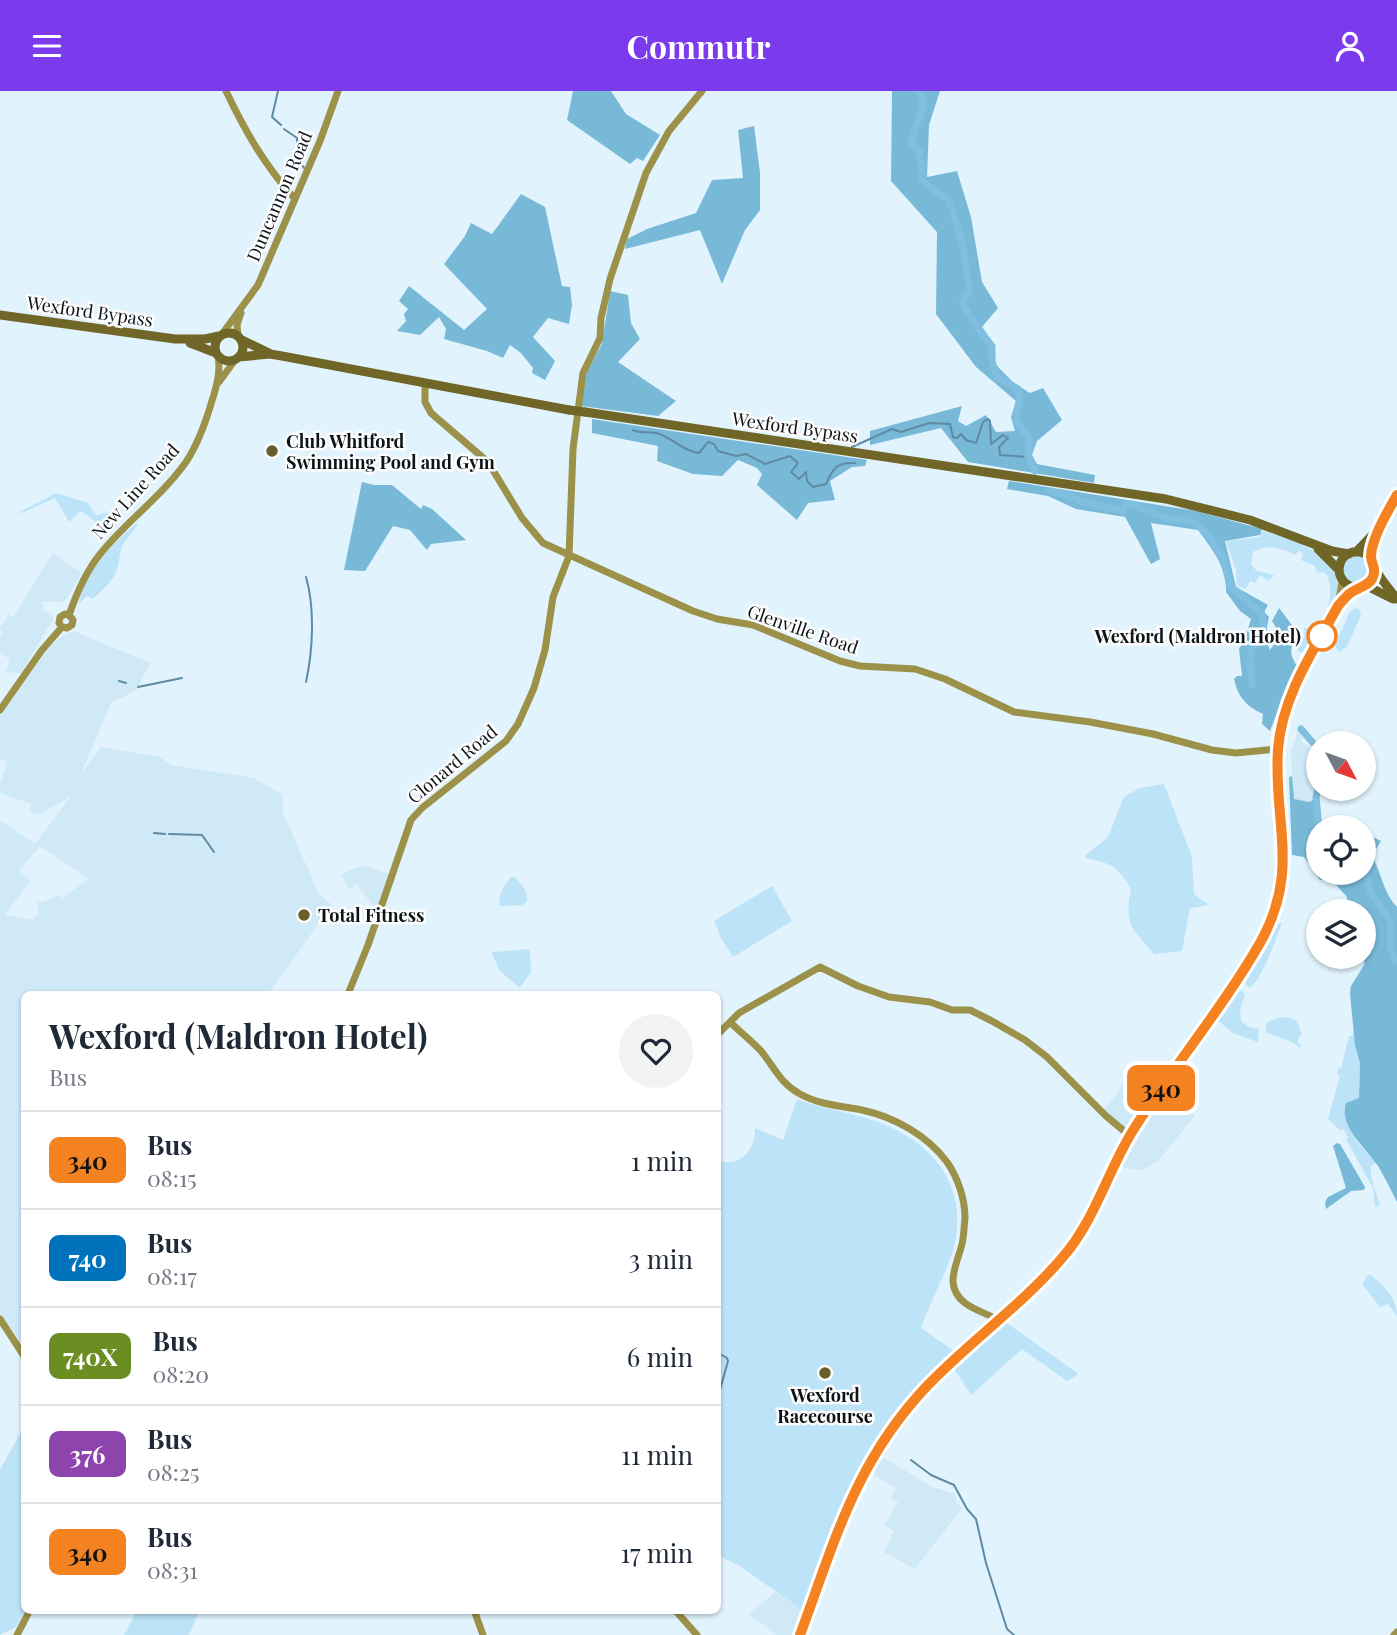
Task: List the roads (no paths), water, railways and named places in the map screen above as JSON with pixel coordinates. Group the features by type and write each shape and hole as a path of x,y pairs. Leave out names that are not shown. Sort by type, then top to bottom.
{"highway":[{"name":"Wexford Bypass","path":"0,315 175,339 202,346 217,354"},
{"path":"230,332 240,338 243,349 237,358 226,361 217,354 215,344 220,335 230,332"},
{"name":"Wexford Bypass","path":"175,339 205,339 220,335"},
{"name":"Wexford Bypass","path":"240,338 270,354 569,410 1166,499 1250,520 1332,551 1352,553"},
{"name":"Wexford Bypass","path":"237,358 270,354"},
{"path":"1362,587 1372,578 1381,526 1397,495"},
{"path":"1381,526 1342,559 1339,570 1342,580 1349,586 1382,591 1397,600"},
{"name":"Wexford Bypass","path":"1312,543 1339,570"},
{"path":"1352,553 1364,554 1397,600"}],"street":[{"path":"226,91 254,147 274,176 295,199"},
{"name":"Duncannon Road","path":"220,335 258,285 320,141 338,91"},
{"name":"Clonard Road","path":"349,991 411,820 432,799 500,747 513,733 542,665 553,597 569,556 573,449 583,373 600,338 601,318 610,279 635,200 652,160 669,131 702,91"},
{"name":"Duncannon Road","path":"240,338 237,325 242,309"},
{"name":"New Line Road","path":"0,710 42,650 62,627 69,628 72,625 73,620 69,615 86,573 101,553 186,463 205,426 217,385 217,354"},
{"name":"New Line Road","path":"217,385 237,358"},
{"name":"Glenville Road","path":"425,383 425,402 431,413 488,462 534,534 543,543 708,617 753,625 840,661 863,666 915,670 945,679 1014,712 1153,734 1212,750 1236,753 1278,749"},
{"path":"799,1635 838,1528 876,1453 926,1388 1028,1294 1075,1242 1130,1136 1161,1087 1236,982 1259,944 1273,915 1281,888 1284,847 1278,749 1283,721 1291,696 1338,606 1342,580"},
{"path":"1338,606 1362,587"},
{"path":"721,1031 739,1013 820,967 858,986 889,997 930,1002 952,1010 970,1010 992,1021 1025,1040 1047,1058 1106,1117 1130,1136"},
{"path":"730,1022 761,1052 772,1070 787,1086 801,1095 824,1104 875,1114 904,1126 940,1153 960,1189 965,1217 962,1244 952,1270 954,1289 965,1303 998,1320"},
{"path":"0,1319 21,1351"},
{"path":"17,1635 28,1614"},
{"path":"475,1614 483,1635"},
{"path":"679,1614 697,1635"}],"waterway":[{"path":"278,91 272,117 281,125"},
{"path":"919,91 924,104 910,144 920,152 922,179 934,191 949,199 962,242 970,291 962,302 992,346 992,361 997,377 1018,389 1020,398 1015,419 1030,439 1028,457 1035,471"},
{"path":"284,129 297,138 297,157 304,168"},
{"path":"852,447 892,429 901,432 929,423 950,424 953,437 957,438 961,434 966,440 976,443 983,422 988,419 991,444 1003,435 1008,438 999,447 1000,455 1028,457"},
{"path":"633,430 662,435 687,450 699,453 708,442 714,444 718,451 736,456 746,454 765,464 790,456 798,463 791,472 799,479 806,472 807,481 813,487 826,484 840,465 855,463"},
{"path":"1050,491 1123,511 1125,504 1131,504 1168,519 1184,519 1197,524 1223,557 1230,586 1262,614 1264,633 1252,648 1250,661 1252,685"},
{"path":"306,577 311,602 312,629 306,682"},
{"path":"138,687 182,678"},
{"path":"119,681 126,683"},
{"path":"1301,729 1306,735"},
{"path":"1316,801 1318,815"},
{"path":"154,833 165,834"},
{"path":"169,834 202,835 214,852"},
{"path":"1369,885 1371,893 1391,922 1390,949 1397,961"},
{"path":"721,1355 728,1361 721,1386"},
{"path":"911,1460 931,1475 954,1485 967,1509 976,1519 986,1563 1007,1629 1014,1635"}],"place":[{"name":"Club Whitford Swimming Pool and Gym","path":"272,451"},
{"name":"Wexford (Maldron Hotel)","path":"1322,636"},
{"name":"Total Fitness","path":"304,915"},
{"name":"Wexford Racecourse","path":"825,1373"}]}
